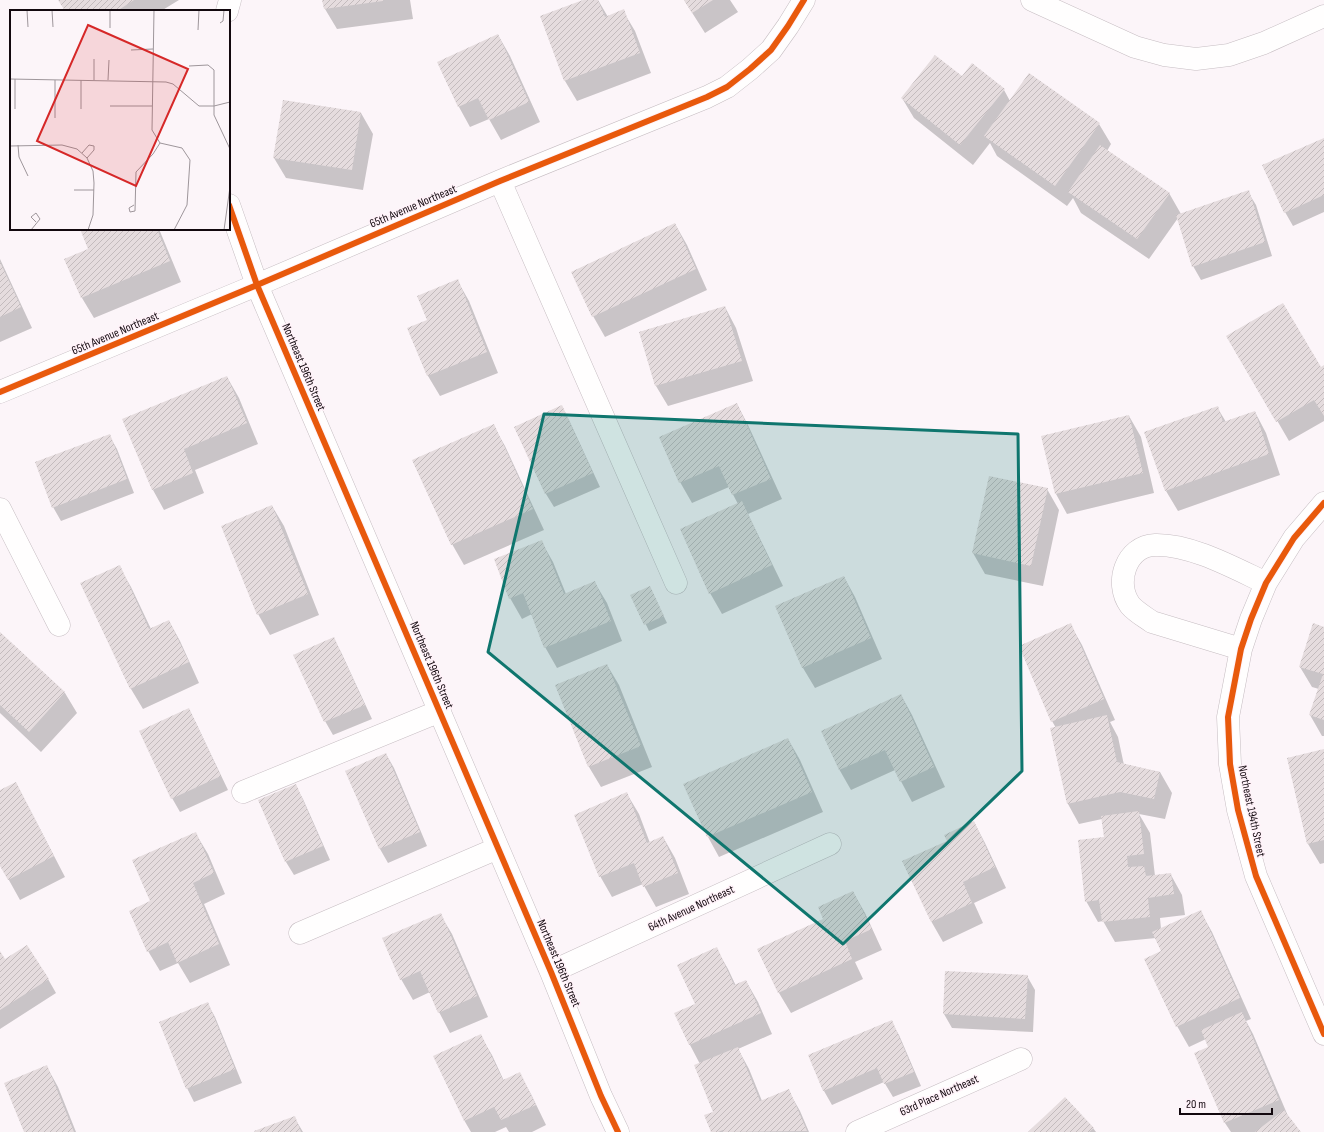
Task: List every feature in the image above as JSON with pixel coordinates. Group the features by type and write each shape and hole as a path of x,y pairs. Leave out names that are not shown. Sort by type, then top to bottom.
{"street":[{"path":"227,10 230,0"},
{"name":"65th Avenue Northeast","path":"0,392 727,87 750,69 770,50 788,26 804,0"},
{"path":"1032,0 1135,47 1164,55 1196,59 1229,55 1264,43 1324,16"},
{"path":"500,181 676,584"},
{"name":"Northeast 196th Street","path":"230,208 257,285 551,972 601,1096 618,1132"},
{"name":"Northeast 194th Street","path":"1324,503 1294,538 1266,583 1251,619 1241,649 1228,717 1230,764 1238,810 1256,876 1324,1034"},
{"path":"0,509 59,625"},
{"path":"1241,649 1152,622 1141,615 1130,605 1125,594 1123,582 1126,565 1128,560 1136,552 1145,547 1162,545 1224,562 1266,583"},
{"path":"244,792 440,711"},
{"name":"64th Avenue Northeast","path":"551,972 830,844"},
{"path":"300,932 498,848"},
{"name":"63rd Place Northeast","path":"857,1132 1020,1058"}],"highlighted area":[{"path":"544,414 1018,434 1022,771 843,944 488,652"}],"building":[{"path":"58,0 134,0 119,10 64,10"},
{"path":"322,0 383,0 383,1 324,9"},
{"path":"583,0 598,0 605,17 624,9 640,53 564,81 540,16"},
{"path":"684,0 713,0 692,13"},
{"path":"498,34 529,102 489,120 478,98 458,107 437,62"},
{"path":"935,55 962,76 972,63 1005,89 960,145 901,98"},
{"path":"1029,73 1100,123 1055,186 984,136"},
{"path":"283,100 361,112 352,170 273,158"},
{"path":"1324,138 1324,195 1284,213 1262,165"},
{"path":"1100,145 1170,193 1137,239 1068,192"},
{"path":"1249,190 1265,242 1192,267 1176,215"},
{"path":"675,223 696,269 592,317 571,272"},
{"path":"80,230 157,230 170,261 81,298 64,259 88,249"},
{"path":"0,262 21,307 0,317"},
{"path":"458,279 487,352 427,376 407,328 427,320 417,296"},
{"path":"1283,303 1321,367 1324,365 1324,416 1314,400 1276,422 1226,336"},
{"path":"725,306 742,361 655,386 639,332"},
{"path":"227,376 247,423 184,449 193,473 152,490 122,419"},
{"path":"737,403 771,479 732,495 719,466 679,483 659,437"},
{"path":"562,405 593,473 545,494 514,427"},
{"path":"1218,406 1223,422 1255,411 1269,454 1165,491 1144,432"},
{"path":"1129,415 1143,473 1055,494 1041,436"},
{"path":"494,424 533,509 451,545 412,460"},
{"path":"110,434 127,479 52,508 35,462"},
{"path":"989,476 1048,488 1031,566 972,553"},
{"path":"742,501 772,565 709,594 680,529"},
{"path":"272,505 308,594 257,615 221,526"},
{"path":"542,540 564,594 595,581 611,621 544,648 523,593 509,599 494,559"},
{"path":"120,565 149,629 169,620 189,662 130,689 80,583"},
{"path":"844,576 871,638 802,668 775,606"},
{"path":"650,586 664,616 644,625 630,595"},
{"path":"1071,623 1104,699 1051,722 1019,646"},
{"path":"1313,623 1324,627 1324,720 1309,715 1323,674 1299,667"},
{"path":"0,632 65,692 29,732 0,705"},
{"path":"334,637 365,705 324,722 293,655"},
{"path":"607,664 641,746 588,767 555,685"},
{"path":"901,694 934,767 900,782 885,750 839,770 821,731"},
{"path":"189,708 221,776 171,799 139,731"},
{"path":"1107,715 1117,762 1160,772 1154,799 1120,792 1067,804 1050,728"},
{"path":"788,738 812,792 707,837 683,784"},
{"path":"1324,749 1324,840 1307,844 1287,758"},
{"path":"386,753 420,832 379,849 345,771"},
{"path":"16,782 54,856 8,880 0,866 0,790"},
{"path":"296,784 323,846 285,862 258,800"},
{"path":"627,792 647,843 663,836 678,873 643,887 634,863 599,877 574,815"},
{"path":"1139,811 1144,854 1127,856 1128,867 1144,866 1146,876 1171,873 1174,894 1148,898 1150,917 1102,922 1099,900 1085,902 1078,840 1104,837 1101,816"},
{"path":"974,821 995,867 963,882 972,903 931,922 902,861 947,841 944,835"},
{"path":"196,832 214,873 193,883 219,944 177,963 168,942 147,952 129,911 150,901 132,860"},
{"path":"853,891 872,929 845,941 852,959 778,993 757,949 823,919 818,907"},
{"path":"1201,910 1240,998 1176,1027 1144,959 1161,951 1152,932"},
{"path":"441,913 477,996 438,1013 420,971 400,980 382,938"},
{"path":"27,945 49,979 0,1010 0,951 5,959"},
{"path":"717,947 734,985 746,980 761,1013 689,1045 674,1013 695,1004 677,965"},
{"path":"945,971 1028,975 1025,1019 943,1014"},
{"path":"208,1002 235,1069 186,1089 159,1022"},
{"path":"1242,1012 1279,1100 1224,1123 1194,1053 1208,1047 1201,1030"},
{"path":"892,1020 914,1072 884,1084 877,1068 823,1091 808,1055"},
{"path":"481,1034 503,1080 520,1072 536,1105 501,1120 494,1107 464,1121 433,1056"},
{"path":"738,1047 760,1101 789,1089 807,1131 723,1132 723,1130 711,1132 704,1115 713,1112 694,1065"},
{"path":"47,1065 74,1132 24,1132 4,1083"},
{"path":"1065,1097 1094,1128 1089,1132 1028,1132"},
{"path":"1284,1110 1301,1132 1255,1132"},
{"path":"295,1116 301,1132 254,1131"}],"cycle path":[{"path":"0,392 257,285 500,181 707,97 727,87 771,50 804,0"},
{"path":"230,208 257,285 551,972 601,1096 618,1132"},
{"path":"1324,503 1294,538 1266,583 1251,619 1241,649 1228,717 1230,764 1238,810 1256,876 1324,1034"}]}
